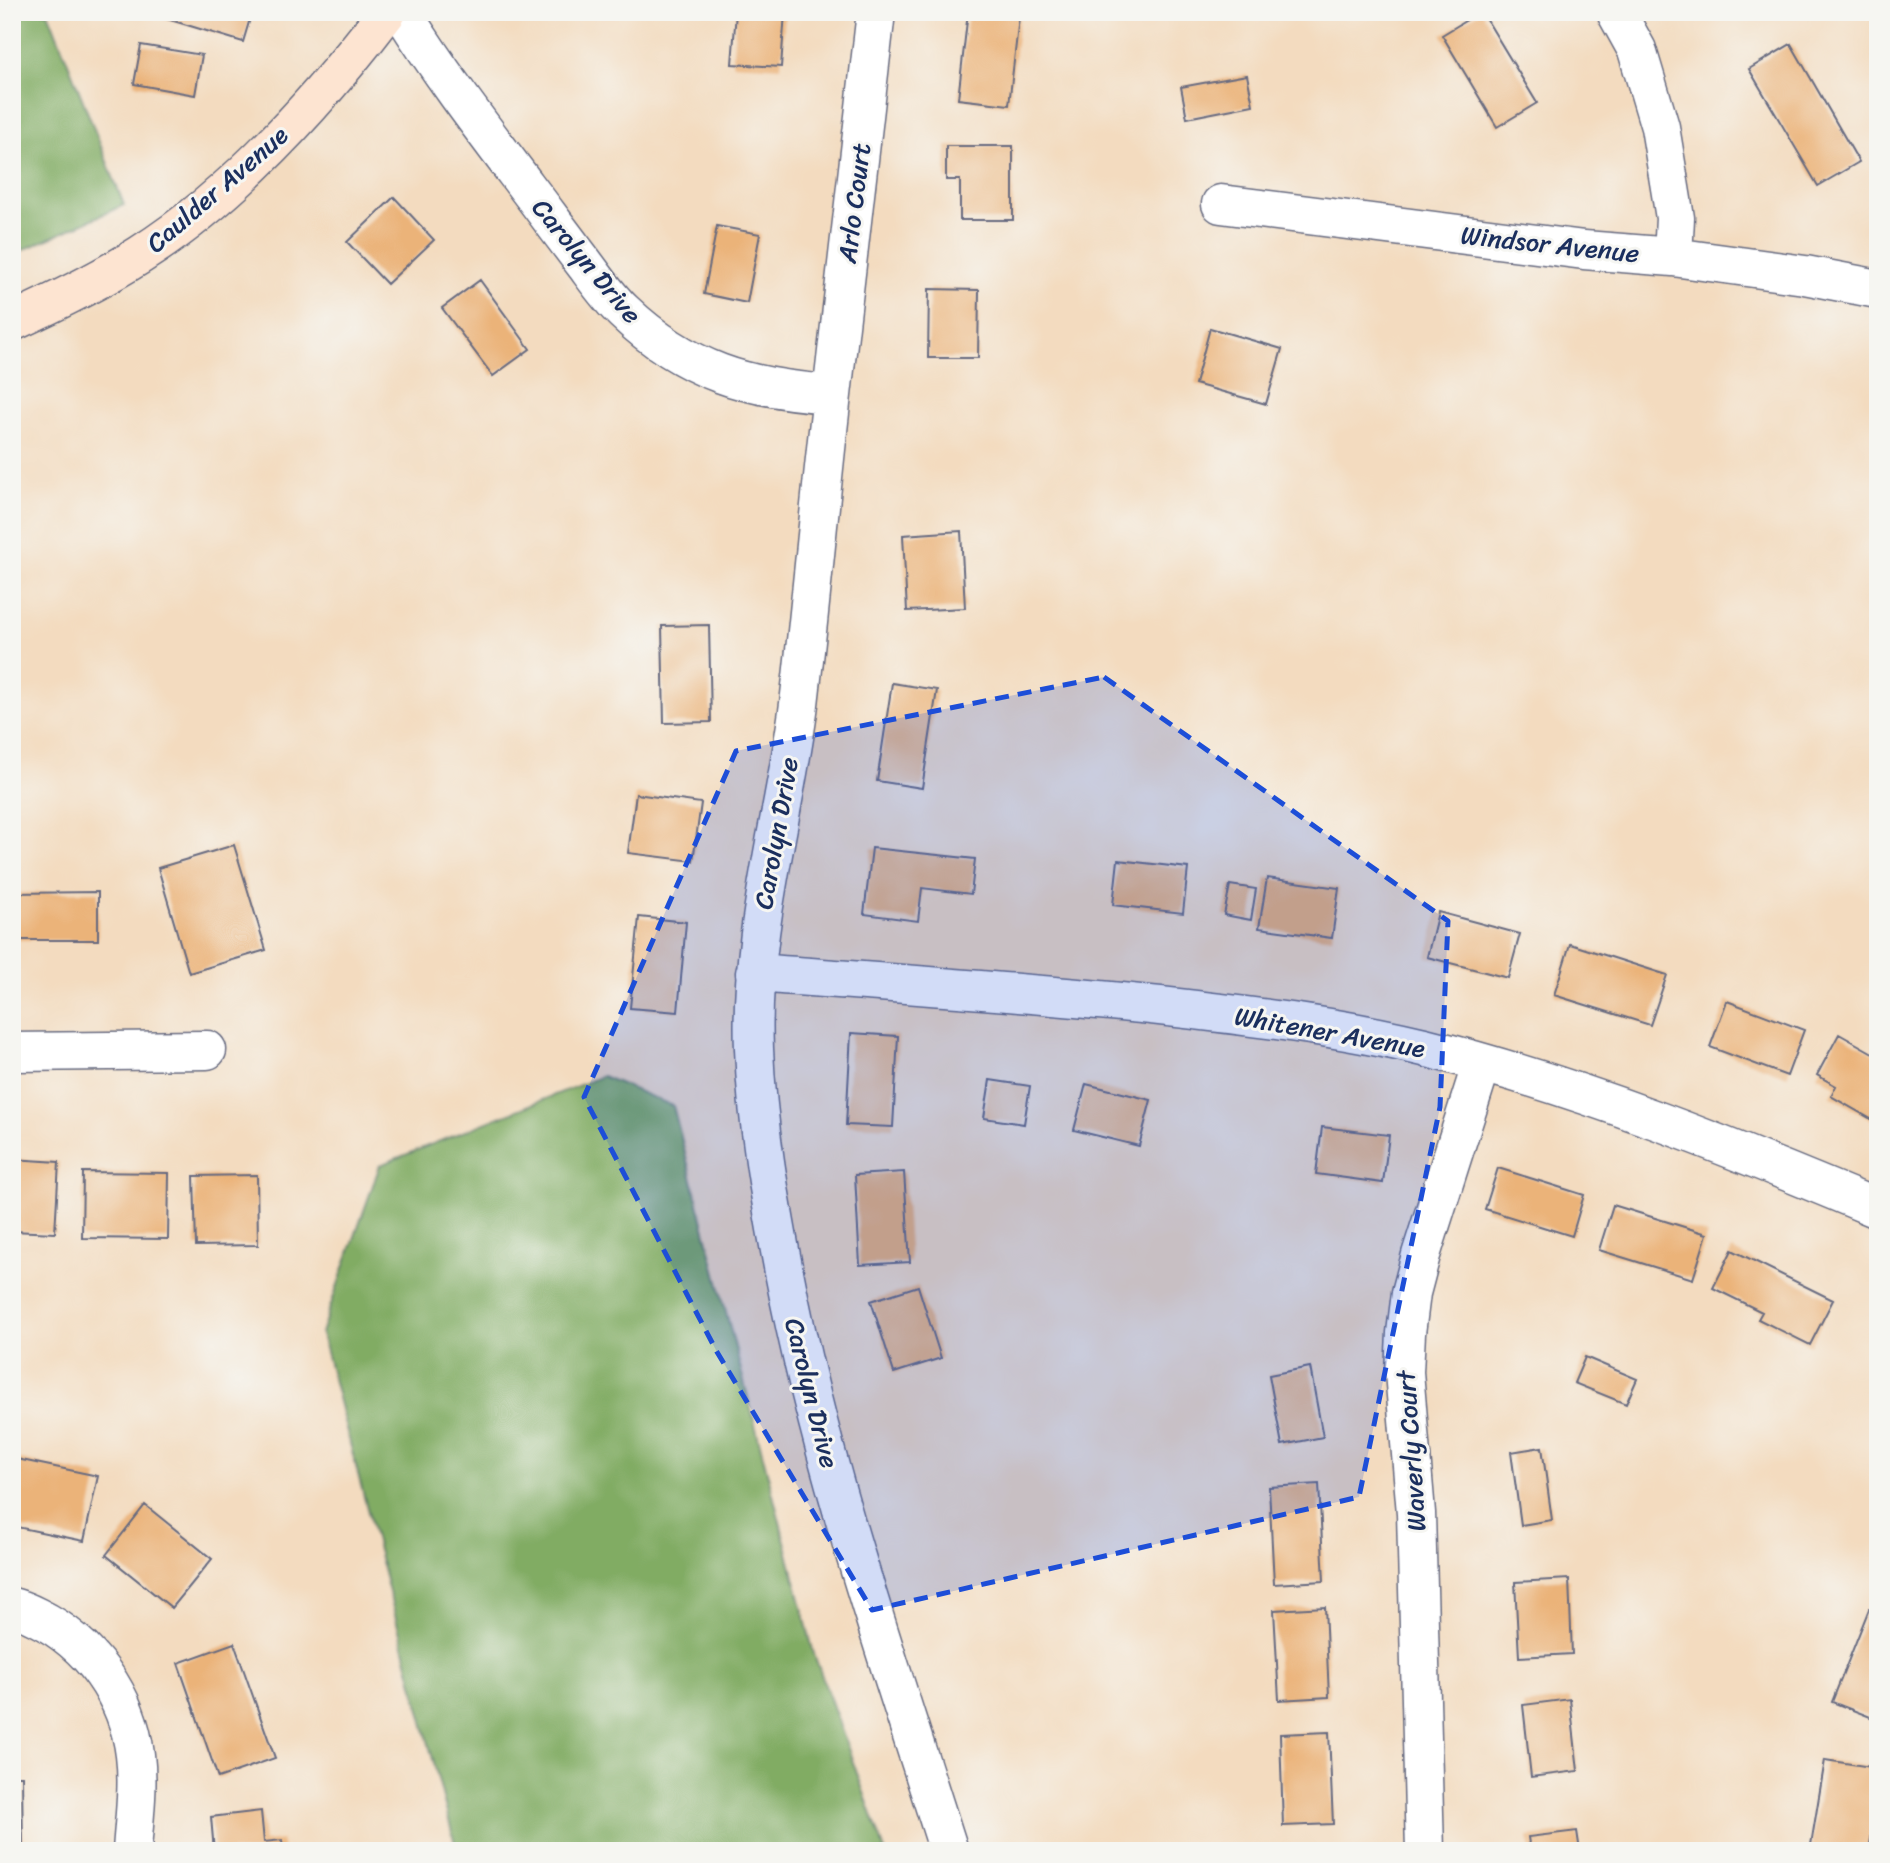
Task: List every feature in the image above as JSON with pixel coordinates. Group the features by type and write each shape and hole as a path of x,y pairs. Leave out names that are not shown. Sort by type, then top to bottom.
{"street":[{"name":"Caulder Avenue","path":"12,322 83,289 143,254 198,212 252,165 304,113 352,59 387,12"},
{"name":"Carolyn Drive","path":"402,12 436,66 623,311 658,341 698,365 741,382 775,389 832,394 798,709 759,931 755,973 754,1045 759,1118 795,1331 820,1436 849,1539 949,1851"},
{"name":"Arlo Court","path":"832,394 876,12"},
{"path":"1616,12 1637,50 1660,127 1675,218 1673,257"},
{"name":"Windsor Avenue","path":"1221,204 1571,248 1673,257 1805,275 1878,289"},
{"name":"Whitener Avenue","path":"755,973 1091,999 1244,1015 1364,1034 1548,1082 1727,1146 1878,1209"},
{"path":"12,1052 207,1050"},
{"name":"Waverly Court","path":"1425,1851 1416,1513 1404,1372 1406,1333 1411,1293 1421,1255 1482,1063"},
{"path":"12,1607 53,1625 84,1649 109,1681 127,1716 135,1755 136,1795 132,1851"}],"highlighted area":[{"path":"1104,677 1448,921 1440,1107 1359,1497 872,1610 717,1352 584,1097 736,751"}],"green space":[{"path":"12,12 48,12 124,205 12,255"},
{"path":"602,1076 673,1106 814,1654 885,1851 457,1851 321,1333 380,1165"}],"building":[{"path":"144,12 252,12 243,42"},
{"path":"736,12 785,12 781,67 732,64"},
{"path":"968,12 1019,17 1009,105 958,99"},
{"path":"1480,12 1537,103 1497,127 1442,35"},
{"path":"1791,44 1859,162 1818,186 1749,69"},
{"path":"141,45 202,55 195,95 134,84"},
{"path":"1247,75 1253,105 1187,118 1181,87"},
{"path":"946,146 1013,146 1013,220 960,220 960,180 946,180"},
{"path":"394,197 434,240 387,284 347,242"},
{"path":"717,226 760,234 747,303 704,294"},
{"path":"480,280 530,349 493,376 442,308"},
{"path":"929,289 979,290 978,358 928,358"},
{"path":"1210,328 1282,349 1266,404 1195,384"},
{"path":"961,531 965,608 907,611 903,535"},
{"path":"709,625 711,722 664,723 662,626"},
{"path":"892,683 937,690 922,788 877,781"},
{"path":"636,794 701,803 693,861 628,853"},
{"path":"234,845 266,950 189,973 158,868"},
{"path":"872,848 975,859 971,894 922,888 918,921 864,914"},
{"path":"1118,860 1188,868 1183,913 1113,905"},
{"path":"1267,878 1339,888 1332,938 1259,928"},
{"path":"1230,885 1256,889 1251,920 1224,915"},
{"path":"98,892 98,940 12,940 12,893"},
{"path":"1438,912 1520,934 1508,978 1427,957"},
{"path":"639,917 686,922 678,1012 630,1008"},
{"path":"1570,944 1667,975 1650,1025 1554,995"},
{"path":"1727,1001 1804,1030 1787,1076 1710,1047"},
{"path":"851,1033 898,1036 893,1127 846,1125"},
{"path":"1839,1034 1878,1056 1878,1123 1831,1096 1836,1086 1817,1075"},
{"path":"990,1080 1030,1086 1024,1124 984,1118"},
{"path":"1086,1084 1151,1100 1139,1146 1074,1130"},
{"path":"1322,1127 1389,1135 1383,1183 1316,1174"},
{"path":"12,1159 59,1162 55,1233 12,1231"},
{"path":"1498,1168 1584,1195 1572,1236 1485,1209"},
{"path":"83,1172 169,1173 168,1239 82,1238"},
{"path":"904,1172 910,1262 860,1265 855,1175"},
{"path":"257,1175 258,1245 196,1246 194,1176"},
{"path":"1613,1205 1707,1234 1693,1279 1599,1250"},
{"path":"1732,1250 1833,1300 1810,1345 1758,1319 1762,1312 1713,1288"},
{"path":"918,1286 941,1358 894,1373 871,1301"},
{"path":"1585,1357 1637,1379 1626,1404 1574,1383"},
{"path":"1310,1367 1323,1437 1282,1445 1269,1375"},
{"path":"1542,1447 1552,1520 1521,1525 1511,1452"},
{"path":"12,1458 98,1476 84,1541 12,1526"},
{"path":"1319,1484 1324,1581 1274,1584 1269,1487"},
{"path":"145,1505 212,1559 172,1608 106,1555"},
{"path":"1569,1579 1572,1654 1519,1657 1515,1582"},
{"path":"1325,1607 1329,1697 1279,1700 1274,1610"},
{"path":"1869,1609 1878,1612 1878,1720 1832,1702"},
{"path":"234,1643 275,1758 218,1778 178,1663"},
{"path":"1570,1699 1578,1771 1531,1777 1523,1705"},
{"path":"1329,1732 1333,1824 1283,1826 1280,1734"},
{"path":"1825,1760 1878,1768 1878,1796 1869,1851 1810,1851"},
{"path":"12,1776 22,1776 23,1851 12,1851"},
{"path":"261,1811 264,1842 282,1840 283,1851 214,1851 211,1817"},
{"path":"1577,1831 1580,1851 1530,1851 1528,1837"}]}
